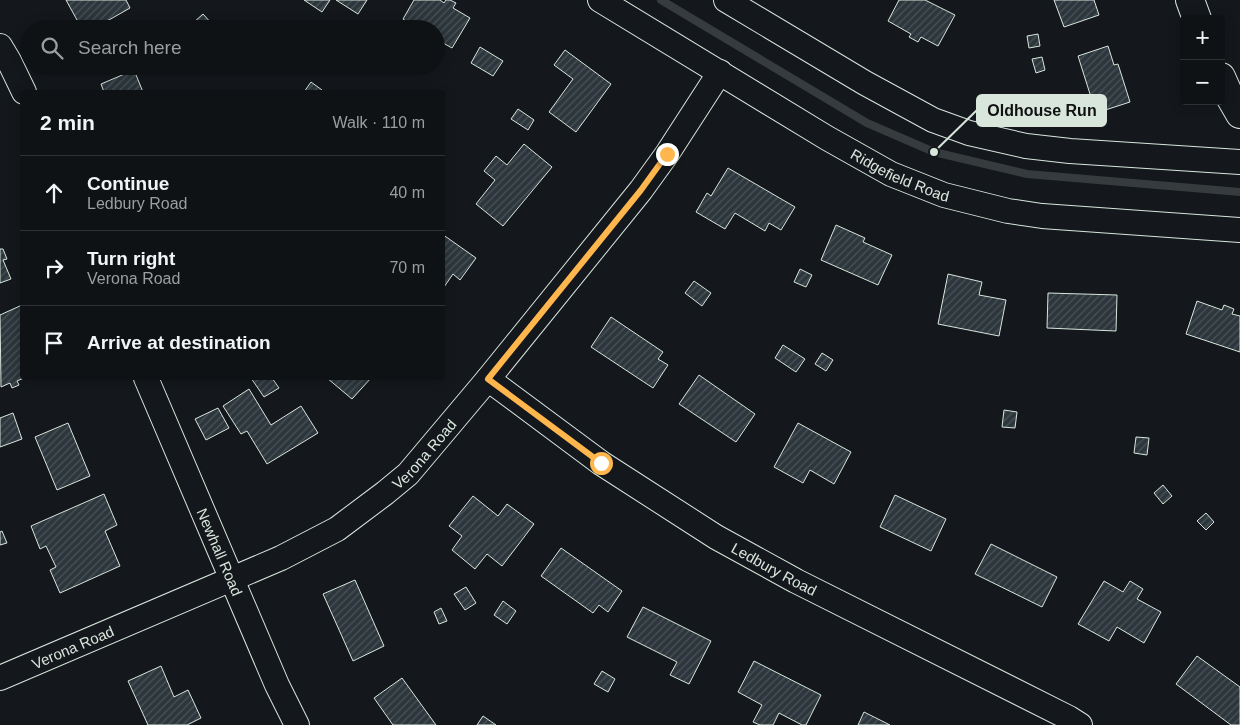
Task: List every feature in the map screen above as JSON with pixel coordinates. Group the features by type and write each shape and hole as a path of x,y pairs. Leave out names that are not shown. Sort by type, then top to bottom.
{"main road":[{"path":"1190,0 1196,15"},
{"path":"1225,86 1240,114"}],"street":[{"name":"Ridgefield Road","path":"600,0 827,138 892,174 944,195 1008,211 1042,216 1240,230"},
{"path":"726,0 873,88 932,120 969,133 1026,146 1240,162"},
{"path":"0,46 23,90"},
{"name":"Verona Road","path":"0,678 281,558 337,529 385,494 408,474 488,379 641,190 667,154 720,72"},
{"name":"Ledbury Road","path":"488,379 601,463 716,537 796,581 1080,725"},
{"name":"Newhall Road","path":"147,380 277,685 297,725"}],"building":[{"path":"66,0 126,0 130,8 109,20 77,20"},
{"path":"304,0 330,0 322,12"},
{"path":"336,0 367,0 358,14"},
{"path":"414,0 440,0 444,3 446,0 450,0 456,3 453,8 470,18 452,48 445,44 445,20 403,19"},
{"path":"899,0 925,0 955,15 938,46 921,37 918,42 909,37 911,34 888,21"},
{"path":"1054,0 1094,0 1099,15 1064,27"},
{"path":"203,14 208,20 196,20"},
{"path":"1038,34 1040,46 1029,48 1027,36"},
{"path":"1108,46 1114,65 1118,64 1130,102 1096,113 1078,56"},
{"path":"480,47 503,61 493,76 471,63"},
{"path":"565,50 611,84 576,132 549,112 573,79 554,65"},
{"path":"1042,57 1045,70 1036,73 1032,59"},
{"path":"122,75 136,75 142,90 103,90 101,84"},
{"path":"311,82 322,90 305,90"},
{"path":"518,109 534,120 528,130 511,119"},
{"path":"524,144 552,167 503,226 476,204 495,180 484,171 496,156 507,165"},
{"path":"728,168 795,207 781,230 769,223 765,231 735,213 725,229 696,212 707,193 711,196"},
{"path":"836,225 865,238 863,242 892,255 878,285 821,260"},
{"path":"445,236 476,258 460,280 453,274 445,286"},
{"path":"0,249 3,249 7,259 3,260 11,279 0,283"},
{"path":"800,269 812,275 806,287 794,282"},
{"path":"948,274 982,282 979,295 1006,300 999,336 938,324"},
{"path":"694,281 711,293 702,306 685,293"},
{"path":"1048,293 1117,295 1116,331 1047,328"},
{"path":"1197,301 1222,310 1224,305 1234,309 1232,314 1240,316 1240,352 1186,334"},
{"path":"20,306 20,380 17,381 19,385 12,388 10,383 1,387 0,315"},
{"path":"611,317 663,352 658,359 668,365 653,388 591,347"},
{"path":"783,345 805,359 796,372 775,358"},
{"path":"822,353 833,360 826,371 815,364"},
{"path":"699,375 755,414 736,442 679,404"},
{"path":"252,380 273,380 279,388 264,397"},
{"path":"329,380 369,380 352,399"},
{"path":"249,389 271,425 301,406 318,433 267,464 247,431 241,434 223,406"},
{"path":"218,408 229,428 206,440 195,419"},
{"path":"1004,410 1017,412 1015,428 1002,427"},
{"path":"13,413 22,439 0,447 0,418"},
{"path":"68,423 90,476 57,490 35,437"},
{"path":"798,423 851,452 834,484 810,470 803,483 774,467"},
{"path":"1136,437 1149,438 1147,455 1134,453"},
{"path":"1163,485 1172,496 1163,504 1154,493"},
{"path":"104,494 117,525 105,531 120,566 60,593 50,570 56,567 46,546 40,549 31,526"},
{"path":"895,495 946,519 931,551 880,527"},
{"path":"473,496 498,516 507,504 534,524 502,566 487,554 475,569 452,550 462,536 449,526"},
{"path":"1206,513 1214,522 1206,530 1197,521"},
{"path":"2,531 7,543 0,545 0,532"},
{"path":"991,544 1057,577 1042,607 975,574"},
{"path":"561,548 622,591 608,612 599,605 593,613 541,576"},
{"path":"355,580 384,646 353,661 323,594"},
{"path":"1104,581 1123,592 1130,581 1143,589 1137,599 1161,612 1144,643 1117,627 1109,641 1078,624"},
{"path":"466,587 476,603 465,610 454,594"},
{"path":"503,601 516,611 507,624 494,615"},
{"path":"643,607 711,641 689,684 670,675 677,662 627,637"},
{"path":"441,608 447,621 439,624 434,612"},
{"path":"1197,656 1240,687 1240,725 1231,725 1176,684"},
{"path":"754,661 821,695 806,725 802,725 779,713 773,725 760,725 753,722 762,705 738,692"},
{"path":"161,666 174,697 188,690 201,718 187,725 148,725 128,681"},
{"path":"602,671 615,679 608,692 594,684"},
{"path":"402,678 436,725 393,725 374,698"},
{"path":"864,712 890,725 858,725"},
{"path":"483,716 496,725 477,725"}],"waterway":[{"path":"661,0 867,123 934,152 1027,174 1240,192"}],"place":[{"name":"Oldhouse Run","path":"934,152"}],"route":[{"path":"601,463 488,379 641,190 667,154"}]}
